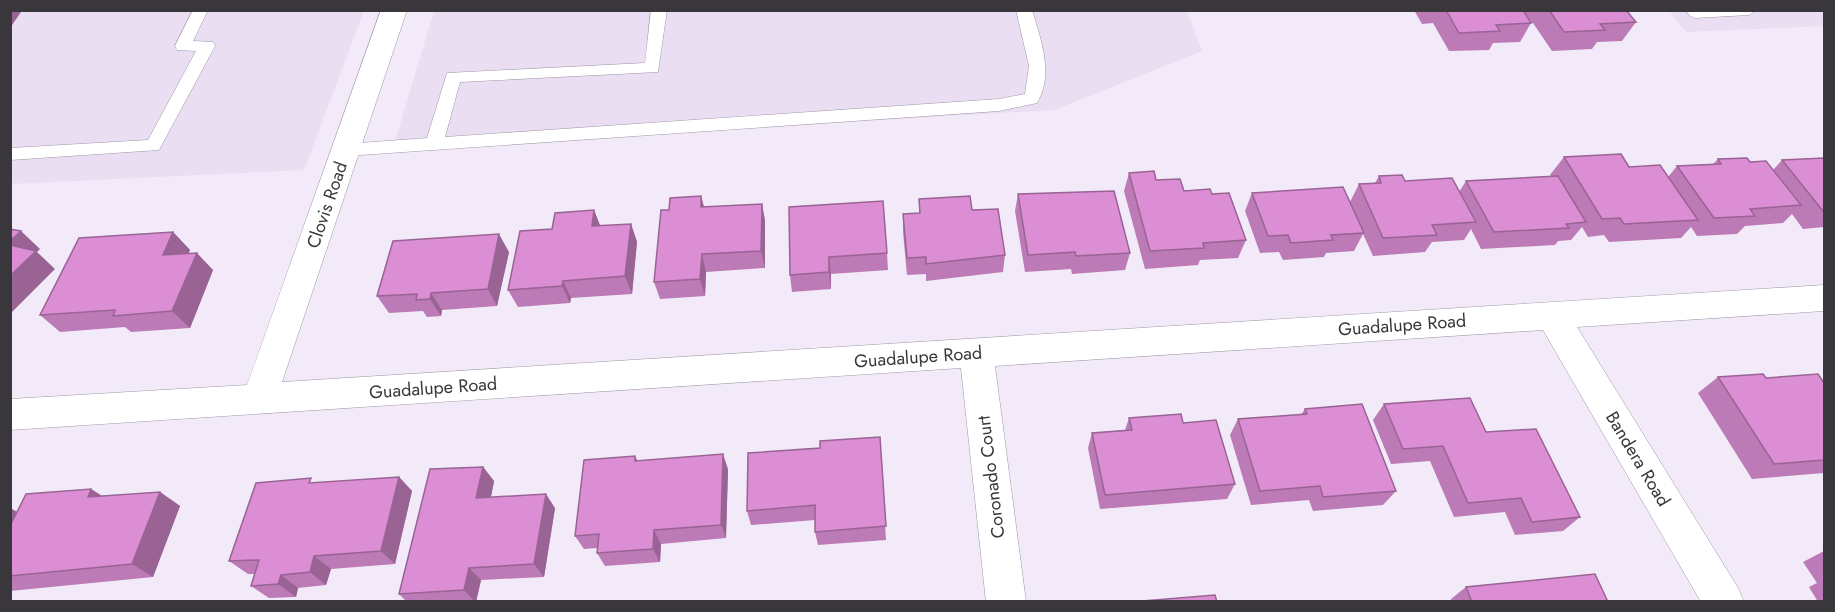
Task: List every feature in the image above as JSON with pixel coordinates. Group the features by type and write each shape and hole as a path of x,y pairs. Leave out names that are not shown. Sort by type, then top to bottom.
{"street":[{"name":"Clovis Road","path":"259,399 394,10"},
{"name":"Guadalupe Road","path":"10,415 1824,298"},
{"name":"Bandera Road","path":"1552,316 1724,602"},
{"name":"Coronado Court","path":"976,353 1006,602"}],"lane":[{"path":"10,154 153,146 207,46 183,46 201,10"},
{"path":"434,144 453,77 652,68 659,10"},
{"path":"346,150 999,105 1031,99 1036,88 1039,65 1024,10"},
{"path":"1692,10 1695,13 1749,10"}],"shaded area":[{"path":"10,11 364,11 304,170 11,184"},
{"path":"434,11 1187,11 1202,51 1054,110 393,148"},
{"path":"1669,11 1824,11 1824,26 1686,32"}],"building":[{"path":"1446,10 1523,10 1531,23 1496,25 1500,31 1459,33"},
{"path":"1549,10 1626,10 1636,22 1600,24 1605,30 1564,32"},
{"path":"1621,154 1629,167 1660,165 1698,220 1624,224 1620,218 1602,219 1564,157"},
{"path":"1747,158 1750,162 1766,161 1801,205 1750,209 1755,216 1714,218 1677,166 1721,164 1718,159"},
{"path":"1824,158 1824,211 1823,211 1782,160"},
{"path":"1154,171 1156,180 1180,179 1184,191 1210,189 1212,194 1229,193 1246,240 1203,243 1204,248 1150,251 1129,173"},
{"path":"1402,175 1405,181 1452,178 1476,222 1432,225 1437,235 1383,238 1359,184 1381,183 1379,176"},
{"path":"1558,176 1586,222 1566,224 1569,228 1494,232 1466,181"},
{"path":"1343,187 1364,233 1331,235 1333,240 1291,243 1288,235 1268,236 1252,193"},
{"path":"1114,191 1130,253 1076,256 1075,252 1028,255 1018,194"},
{"path":"701,196 701,207 762,204 761,251 702,254 700,279 654,282 661,210 669,210 670,198"},
{"path":"970,196 972,210 998,209 1005,255 926,264 926,257 907,258 903,214 920,213 919,199"},
{"path":"883,201 887,253 829,257 829,272 790,275 789,207"},
{"path":"594,210 592,226 631,224 625,276 563,281 562,286 508,290 520,231 552,229 555,213"},
{"path":"10,229 21,231 10,241"},
{"path":"173,232 163,255 197,253 172,311 113,316 115,310 40,315 79,238"},
{"path":"499,234 488,289 431,293 430,299 416,300 417,294 377,296 393,241"},
{"path":"10,245 36,251 10,276"},
{"path":"1763,374 1766,378 1818,374 1824,383 1824,460 1774,464 1718,377"},
{"path":"1470,398 1486,432 1536,429 1580,517 1532,522 1521,498 1468,503 1443,446 1403,449 1384,404"},
{"path":"1362,404 1396,491 1323,497 1320,486 1260,491 1238,419 1307,414 1305,409"},
{"path":"1181,414 1183,423 1216,420 1235,484 1105,495 1092,433 1132,430 1129,418"},
{"path":"880,437 886,526 815,532 815,505 747,511 748,453 820,448 820,441"},
{"path":"723,454 721,525 654,530 653,549 597,553 599,534 575,536 584,460 635,456 635,461"},
{"path":"483,467 476,498 546,494 534,564 469,568 464,590 399,594 430,469"},
{"path":"399,477 381,551 314,556 310,572 281,575 278,584 251,586 259,560 229,561 256,483 311,478 309,483"},
{"path":"91,489 88,497 160,492 132,564 10,576 10,526 26,494"},
{"path":"1595,574 1608,602 1472,602 1466,587"},
{"path":"1215,595 1217,602 1142,601"}]}
